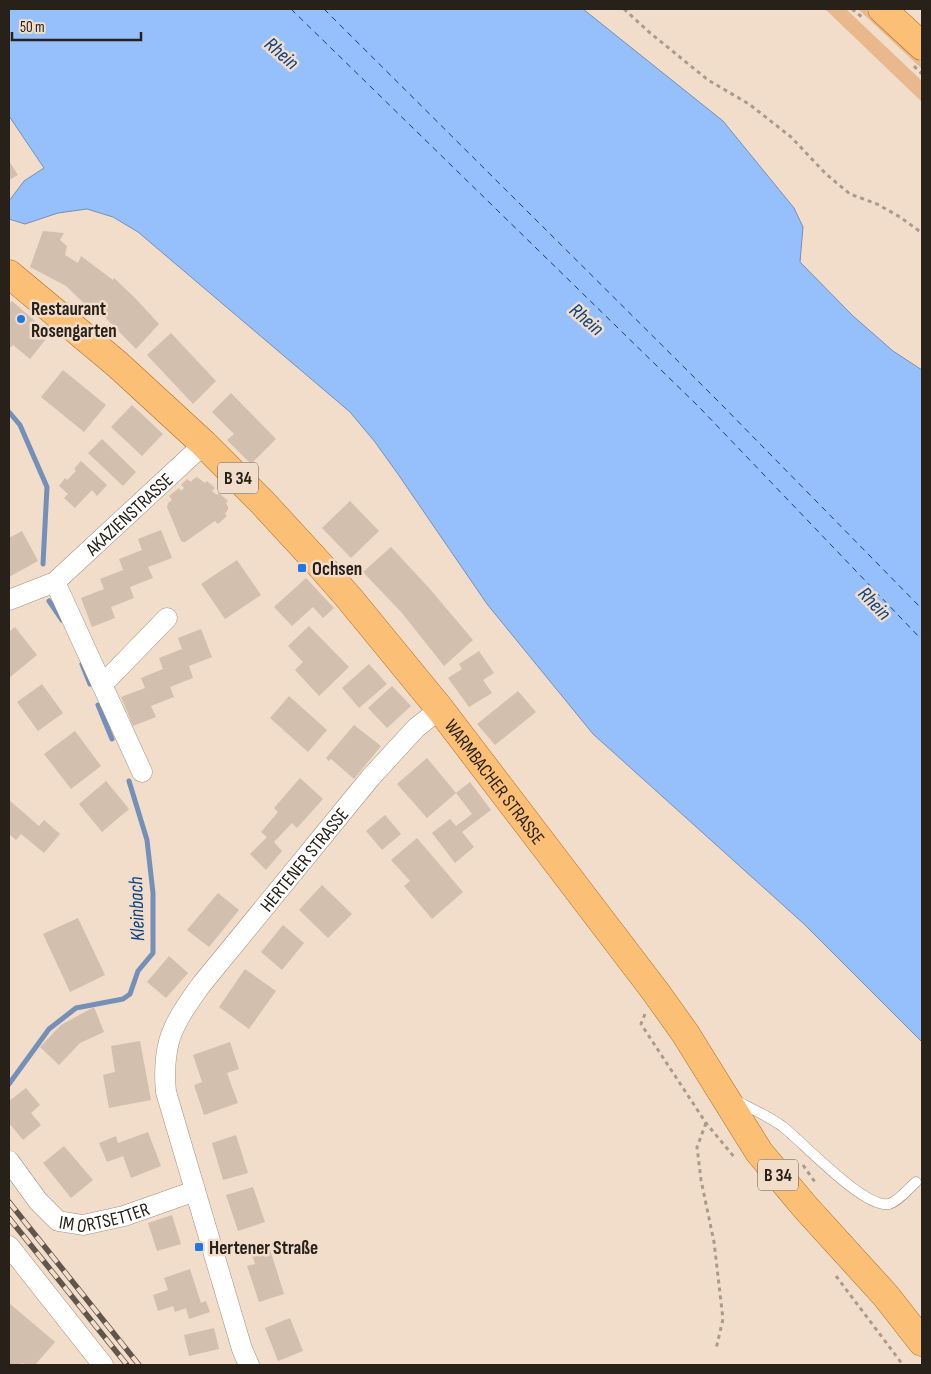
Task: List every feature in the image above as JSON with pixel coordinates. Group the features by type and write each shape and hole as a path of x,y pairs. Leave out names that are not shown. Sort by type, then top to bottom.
{"main road":[{"path":"882,9 922,46"},
{"name":"WARMBACHER STRASSE","path":"9,274 117,364 204,444 263,503 349,598 440,709 655,991 686,1033 759,1152 806,1208 886,1296 922,1342"}],"street":[{"name":"AKAZIENSTRASSE","path":"9,600 55,582 204,444"},
{"path":"55,582 142,772"},
{"path":"102,685 167,618"},
{"name":"HERTENER STRASSE","path":"249,1365 242,1349 166,1092 167,1053 173,1030 184,1009 201,985 371,778 416,728 440,709"},
{"name":"IM ORTSETTER","path":"9,1161 38,1201 58,1220 83,1225 124,1216 194,1191"},
{"path":"9,1246 103,1365"}],"lane":[{"path":"724,1093 782,1126 851,1187 877,1202 890,1204 900,1198 916,1182"}],"path":[{"path":"624,9 708,80 749,104 791,137 826,174 850,194 876,204 900,217 922,233"},
{"path":"655,991 641,1024 706,1122 736,1159"},
{"path":"706,1122 697,1147 701,1180 714,1242 723,1319 716,1349"},
{"path":"836,1276 903,1365"}],"shaded area":[{"path":"825,9 846,9 922,81 922,102"},
{"path":"858,9 865,9 922,63 922,69"}],"water":[{"name":"Rhein","path":"9,9 583,9 723,121 794,208 803,227 800,262 853,316 893,351 922,370 922,1042 804,924 593,734 487,604 400,477 375,442 350,412 138,232 113,217 87,209 58,213 25,224 9,219 9,201 24,181 44,168 9,116"}],"building":[{"path":"9,161 18,175 9,180"},
{"path":"43,231 64,233 60,240 67,246 65,255 78,263 81,256 113,280 114,278 159,324 136,349 94,306 91,310 66,286 30,267"},
{"name":"Restaurant Rosengarten","path":"12,301 50,334 30,359 13,345 9,349 9,304"},
{"path":"171,333 216,381 193,404 147,355"},
{"path":"63,370 106,405 84,432 41,397"},
{"path":"231,393 276,439 251,464 227,440 234,434 212,412"},
{"path":"132,405 163,434 142,456 111,427"},
{"path":"102,439 136,472 123,486 88,453"},
{"path":"81,461 107,485 97,496 92,490 75,508 64,498 68,494 59,486 65,478 67,480 76,471 74,469"},
{"path":"197,477 205,483 207,481 215,488 212,491 217,495 219,493 228,501 226,503 228,509 225,514 227,516 218,524 215,521 183,542 167,507 168,503 172,500 169,496 179,488 181,491 184,488 181,485 187,479 191,482"},
{"path":"350,501 379,531 351,558 322,528"},
{"path":"161,530 172,558 148,567 153,578 130,587 134,598 111,607 115,618 92,627 81,598 104,589 100,579 123,570 119,559 142,550 138,539"},
{"path":"22,531 38,561 9,577 9,538"},
{"path":"391,547 473,640 444,666 402,613 363,572"},
{"path":"237,560 261,595 225,619 201,584"},
{"path":"306,578 334,608 323,618 313,607 292,626 274,607"},
{"path":"309,626 349,667 319,696 295,670 303,662 288,646"},
{"path":"15,627 37,655 9,678 9,632"},
{"path":"201,629 212,657 189,666 193,678 170,687 174,697 151,706 156,717 133,726 121,697 145,688 141,678 163,669 159,658 182,649 178,638"},
{"path":"479,651 494,673 483,680 492,693 469,707 448,678 462,669 459,664"},
{"path":"369,664 387,684 359,708 342,688"},
{"path":"42,684 63,713 38,731 17,702"},
{"path":"392,686 411,706 387,728 368,708"},
{"path":"518,691 536,712 495,745 477,724"},
{"path":"289,696 327,730 308,752 270,718"},
{"path":"354,725 381,746 354,779 331,759 329,761 326,758"},
{"path":"75,731 101,766 71,789 44,754"},
{"path":"427,758 456,793 427,818 397,784"},
{"path":"300,778 323,799 297,828 292,823 274,842 282,851 266,870 250,854 267,837 261,832 278,812 274,808"},
{"path":"106,781 129,809 102,832 79,804"},
{"path":"470,782 491,810 462,832 474,847 455,863 432,833 450,819 456,826 472,814 456,793"},
{"path":"9,800 39,826 44,820 60,834 44,853 21,834 16,840 9,834"},
{"path":"385,815 401,834 382,850 366,831"},
{"path":"417,838 463,892 432,919 404,886 410,881 391,860"},
{"path":"322,885 352,914 328,938 299,910"},
{"path":"218,893 239,910 209,947 187,930"},
{"path":"78,918 105,975 70,992 43,934"},
{"path":"283,925 304,943 282,970 261,952"},
{"path":"169,956 188,973 166,998 147,982"},
{"path":"245,969 276,991 249,1029 219,1007"},
{"path":"94,1007 104,1032 80,1043 59,1065 40,1047 61,1025"},
{"path":"140,1041 151,1100 109,1108 103,1075 115,1072 111,1046"},
{"path":"230,1042 239,1069 227,1073 238,1103 204,1115 194,1085 202,1082 193,1055"},
{"path":"26,1088 40,1105 31,1113 41,1125 23,1140 9,1123 9,1101"},
{"path":"148,1132 161,1166 131,1178 123,1156 107,1162 99,1143 116,1136 118,1143"},
{"path":"236,1135 248,1173 223,1180 212,1143"},
{"path":"64,1146 93,1180 71,1198 43,1163"},
{"path":"253,1187 265,1222 238,1231 226,1195"},
{"path":"172,1215 181,1244 157,1251 148,1223"},
{"path":"268,1243 284,1294 259,1302 247,1266 255,1264 250,1249"},
{"path":"190,1269 201,1303 206,1301 210,1312 189,1319 186,1308 175,1312 173,1306 158,1311 153,1295 168,1290 164,1278"},
{"path":"9,1303 55,1342 35,1365 22,1363 20,1365 9,1365"},
{"path":"290,1318 303,1351 278,1361 265,1328"},
{"path":"214,1328 219,1349 189,1356 184,1335"}],"waterway":[{"path":"9,412 20,425 47,487 43,564"},
{"path":"49,601 62,620"},
{"path":"82,664 90,684"},
{"path":"98,705 112,739"},
{"name":"Kleinbach","path":"9,1084 49,1029 76,1008 123,999 130,994 138,971 153,953 153,893 147,840 129,781"}],"ferry route":[{"path":"291,9 700,408 922,640"},
{"path":"324,9 716,399 922,609"}],"railway":[{"path":"9,1202 139,1365"},
{"path":"9,1218 127,1365"}],"place":[{"name":"Restaurant Rosengarten","path":"21,319"},
{"name":"Ochsen","path":"302,568"},
{"name":"Hertener Straße","path":"199,1247"}]}
